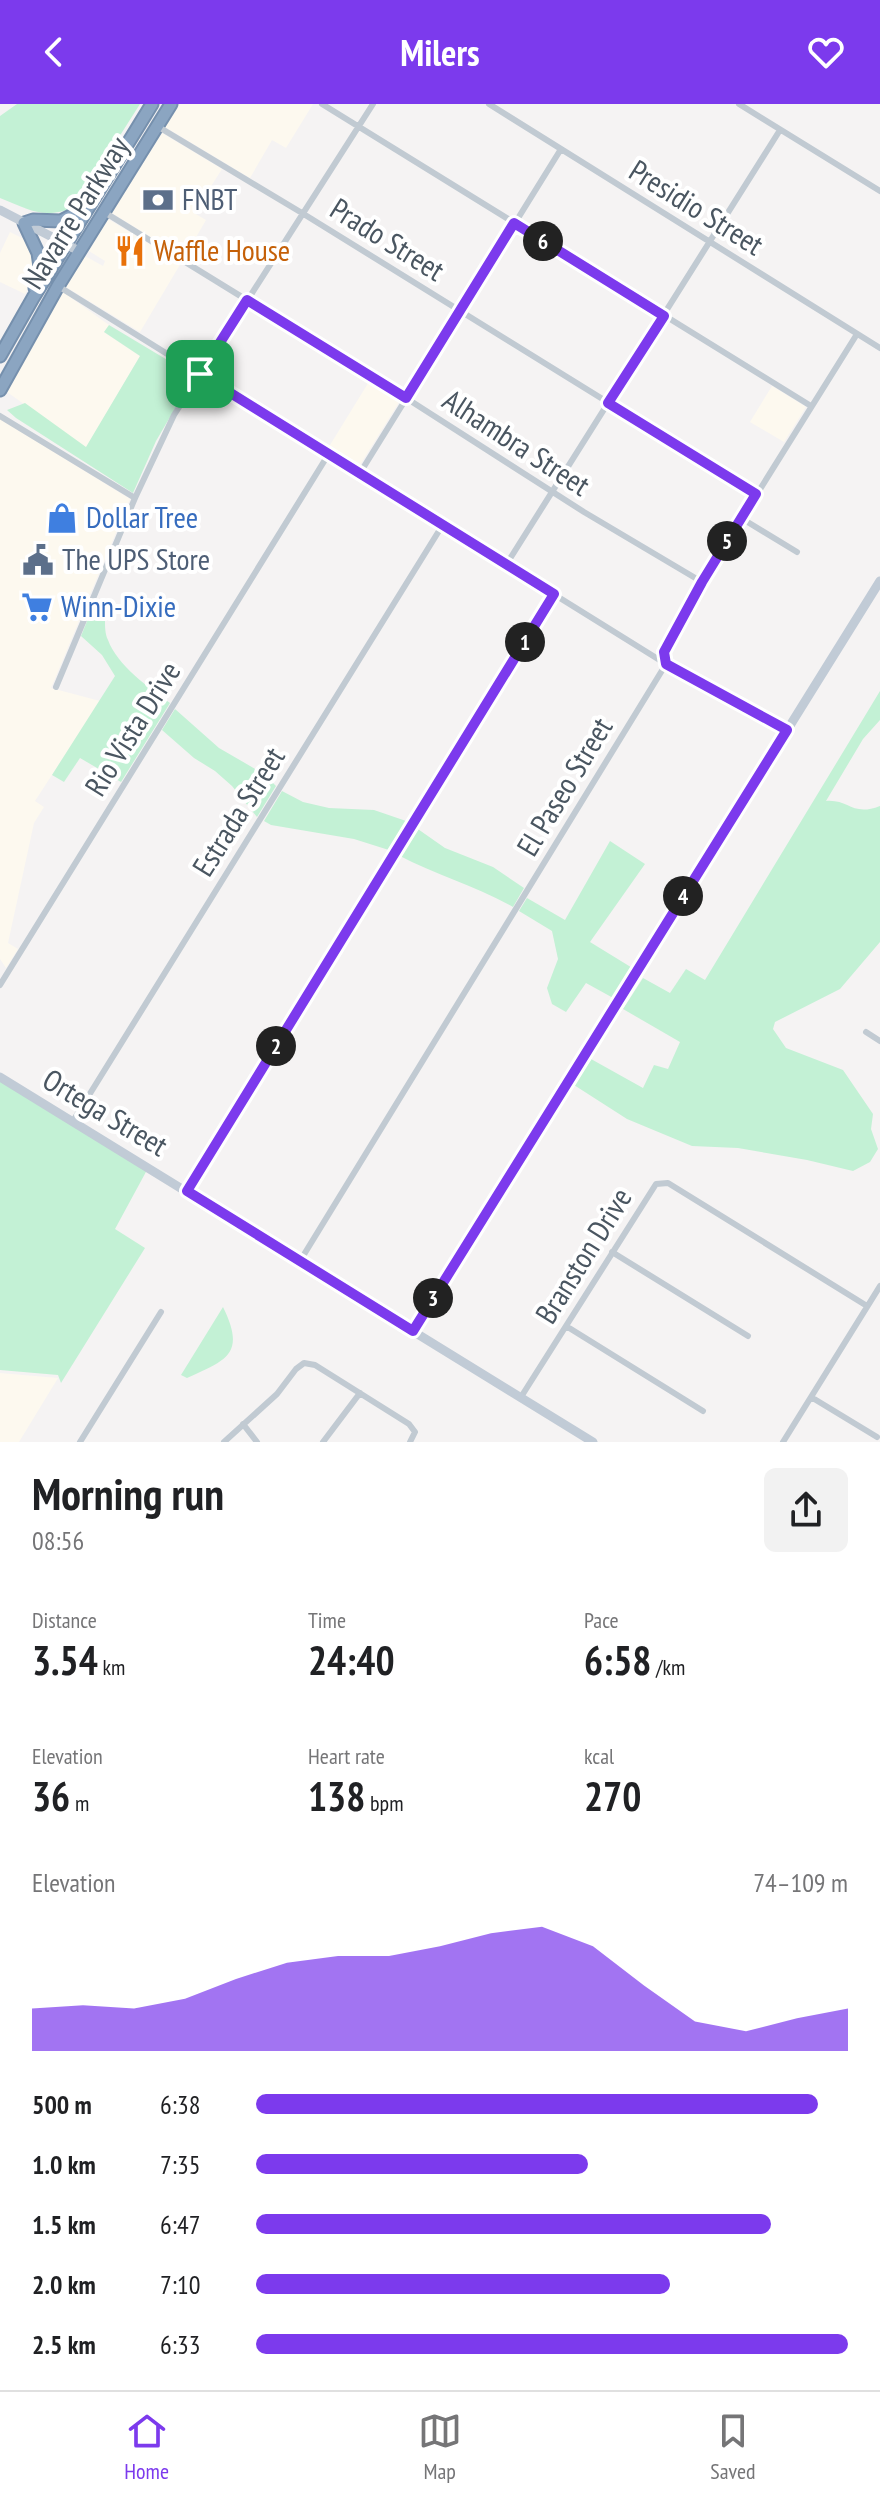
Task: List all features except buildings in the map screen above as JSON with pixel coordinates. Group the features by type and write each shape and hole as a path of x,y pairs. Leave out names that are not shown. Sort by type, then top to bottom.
{"highway":[{"name":"Navarre Parkway","path":"0,356 152,104"},
{"name":"Navarre Parkway","path":"0,390 58,286 171,104"},
{"path":"33,298 40,260 24,223 33,220 61,221 89,206"}],"street":[{"path":"322,104 811,406"},
{"path":"56,687 159,443 373,104"},
{"name":"Presidio Street","path":"489,104 880,348"},
{"path":"739,104 879,189"},
{"name":"Prado Street","path":"157,126 756,494"},
{"path":"506,565 780,130"},
{"path":"360,473 561,149"},
{"path":"0,210 79,251"},
{"name":"Alhambra Street","path":"104,212 702,582"},
{"path":"58,286 666,664 787,730"},
{"name":"El Paseo Street","path":"300,1261 666,664 664,652 702,582 857,334"},
{"path":"0,416 135,498"},
{"name":"Rio Vista Drive","path":"0,985 328,455"},
{"path":"741,518 797,552"},
{"name":"Estrada Street","path":"73,1121 442,526"},
{"path":"413,1331 880,581"},
{"path":"187,1191 554,594"},
{"path":"866,1032 880,1041"},
{"name":"Ortega Street","path":"0,1077 593,1442"},
{"name":"Branston Drive","path":"521,1397 652,1187 668,1183 867,1306"},
{"path":"612,1252 748,1336"},
{"path":"783,1442 880,1286"},
{"path":"80,1442 161,1312"},
{"path":"566,1326 703,1411"},
{"path":"224,1442 277,1394 304,1363 315,1365 414,1428 410,1442"},
{"path":"323,1442 360,1393"},
{"path":"811,1397 877,1437"},
{"path":"243,1424 257,1442"}],"shaded area":[{"path":"180,104 313,104 286,148 272,140 250,178 165,127"},
{"path":"162,133 222,169 194,213 206,220 184,258 112,213"},
{"path":"108,219 181,263 140,332 66,287 85,256 103,266 105,261 89,251"},
{"path":"10,232 28,241 35,256 34,275 25,294 0,282 0,253"},
{"path":"63,292 109,325 104,332 140,356 86,448 7,392"},
{"path":"370,380 401,399 358,468 327,450"},
{"path":"772,386 806,407 784,442 750,422"},
{"path":"0,419 130,499 51,688 100,701 35,801 44,807 34,823 8,943 18,949 6,968 0,959"},
{"path":"0,1373 58,1378 19,1442 0,1442"}],"green space":[{"path":"17,104 140,104 74,208 44,213 0,198 0,116"},
{"path":"109,325 194,376 156,441 133,493 7,410 25,403 86,447 140,356 104,332"},
{"path":"92,609 105,621 107,638 119,658 134,675 170,703 121,782 80,758 64,782 52,775 115,676 102,655 81,636"},
{"path":"880,691 880,720 863,739 826,801 863,810 880,806 880,942 840,989 775,1022 773,1029 786,1048 843,1070 873,1114 871,1129 878,1149 870,1162 853,1171 738,1148 692,1146 627,1119 574,1085 591,1059 643,1088 654,1065 668,1069 680,1042 623,1009 643,978 670,993 686,969 705,980"},
{"path":"175,709 219,748 264,774 276,786 257,817 232,786 162,730"},
{"path":"282,791 303,802 329,808 374,810 409,822 392,851 354,839 271,825 264,821"},
{"path":"415,827 445,848 493,867 524,888 513,907 398,855"},
{"path":"610,841 645,864 590,942 634,969 615,999 586,983 566,1012 552,1004 547,988 558,959 552,931 519,911 527,898 565,920"},
{"path":"0,1081 147,1170 115,1229 145,1248 61,1383 58,1375 0,1370"},
{"path":"223,1307 233,1335 229,1353 201,1372 187,1378 181,1375"}],"place":[{"name":"FNBT","path":"158,200"},
{"name":"Waffle House","path":"130,251"},
{"name":"Dollar Tree","path":"62,518"},
{"name":"The UPS Store","path":"38,560"},
{"name":"Winn-Dixie","path":"37,607"}],"route":[{"path":"514,223 664,316 608,403 756,494 664,652 666,664 787,730 413,1331 187,1191 554,594 200,374 247,300 406,398 514,223"}]}
